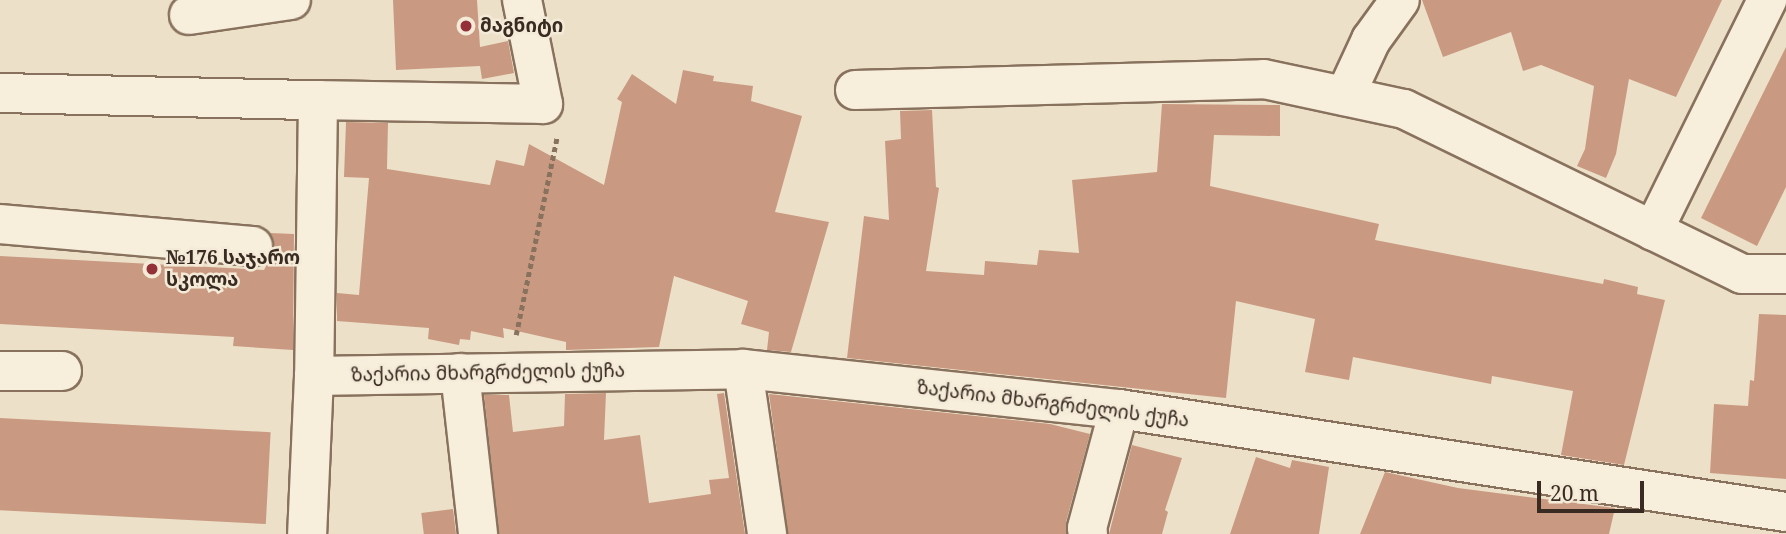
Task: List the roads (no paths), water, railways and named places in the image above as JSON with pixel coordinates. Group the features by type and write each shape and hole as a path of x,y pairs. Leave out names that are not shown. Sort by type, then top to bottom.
{"street":[{"path":"189,15 291,0"},
{"path":"0,93 543,104 522,0"},
{"path":"1345,96 1371,40 1400,0"},
{"path":"1653,231 1767,0"},
{"path":"855,90 1264,79 1404,109 1742,274 1786,274"},
{"path":"307,534 314,376 318,100"},
{"path":"0,224 253,246"},
{"path":"743,369 767,534"},
{"name":"ზაქარია მხარგრძელის ქუჩა","path":"314,376 743,369 1119,409 1786,513"},
{"path":"0,371 62,371"},
{"path":"460,373 478,534"},
{"path":"1088,534 1087,527 1119,409"}],"place":[{"name":"მაგნიტი","path":"466,26"},
{"name":"№176 საჯარო სკოლა","path":"152,269"}]}
